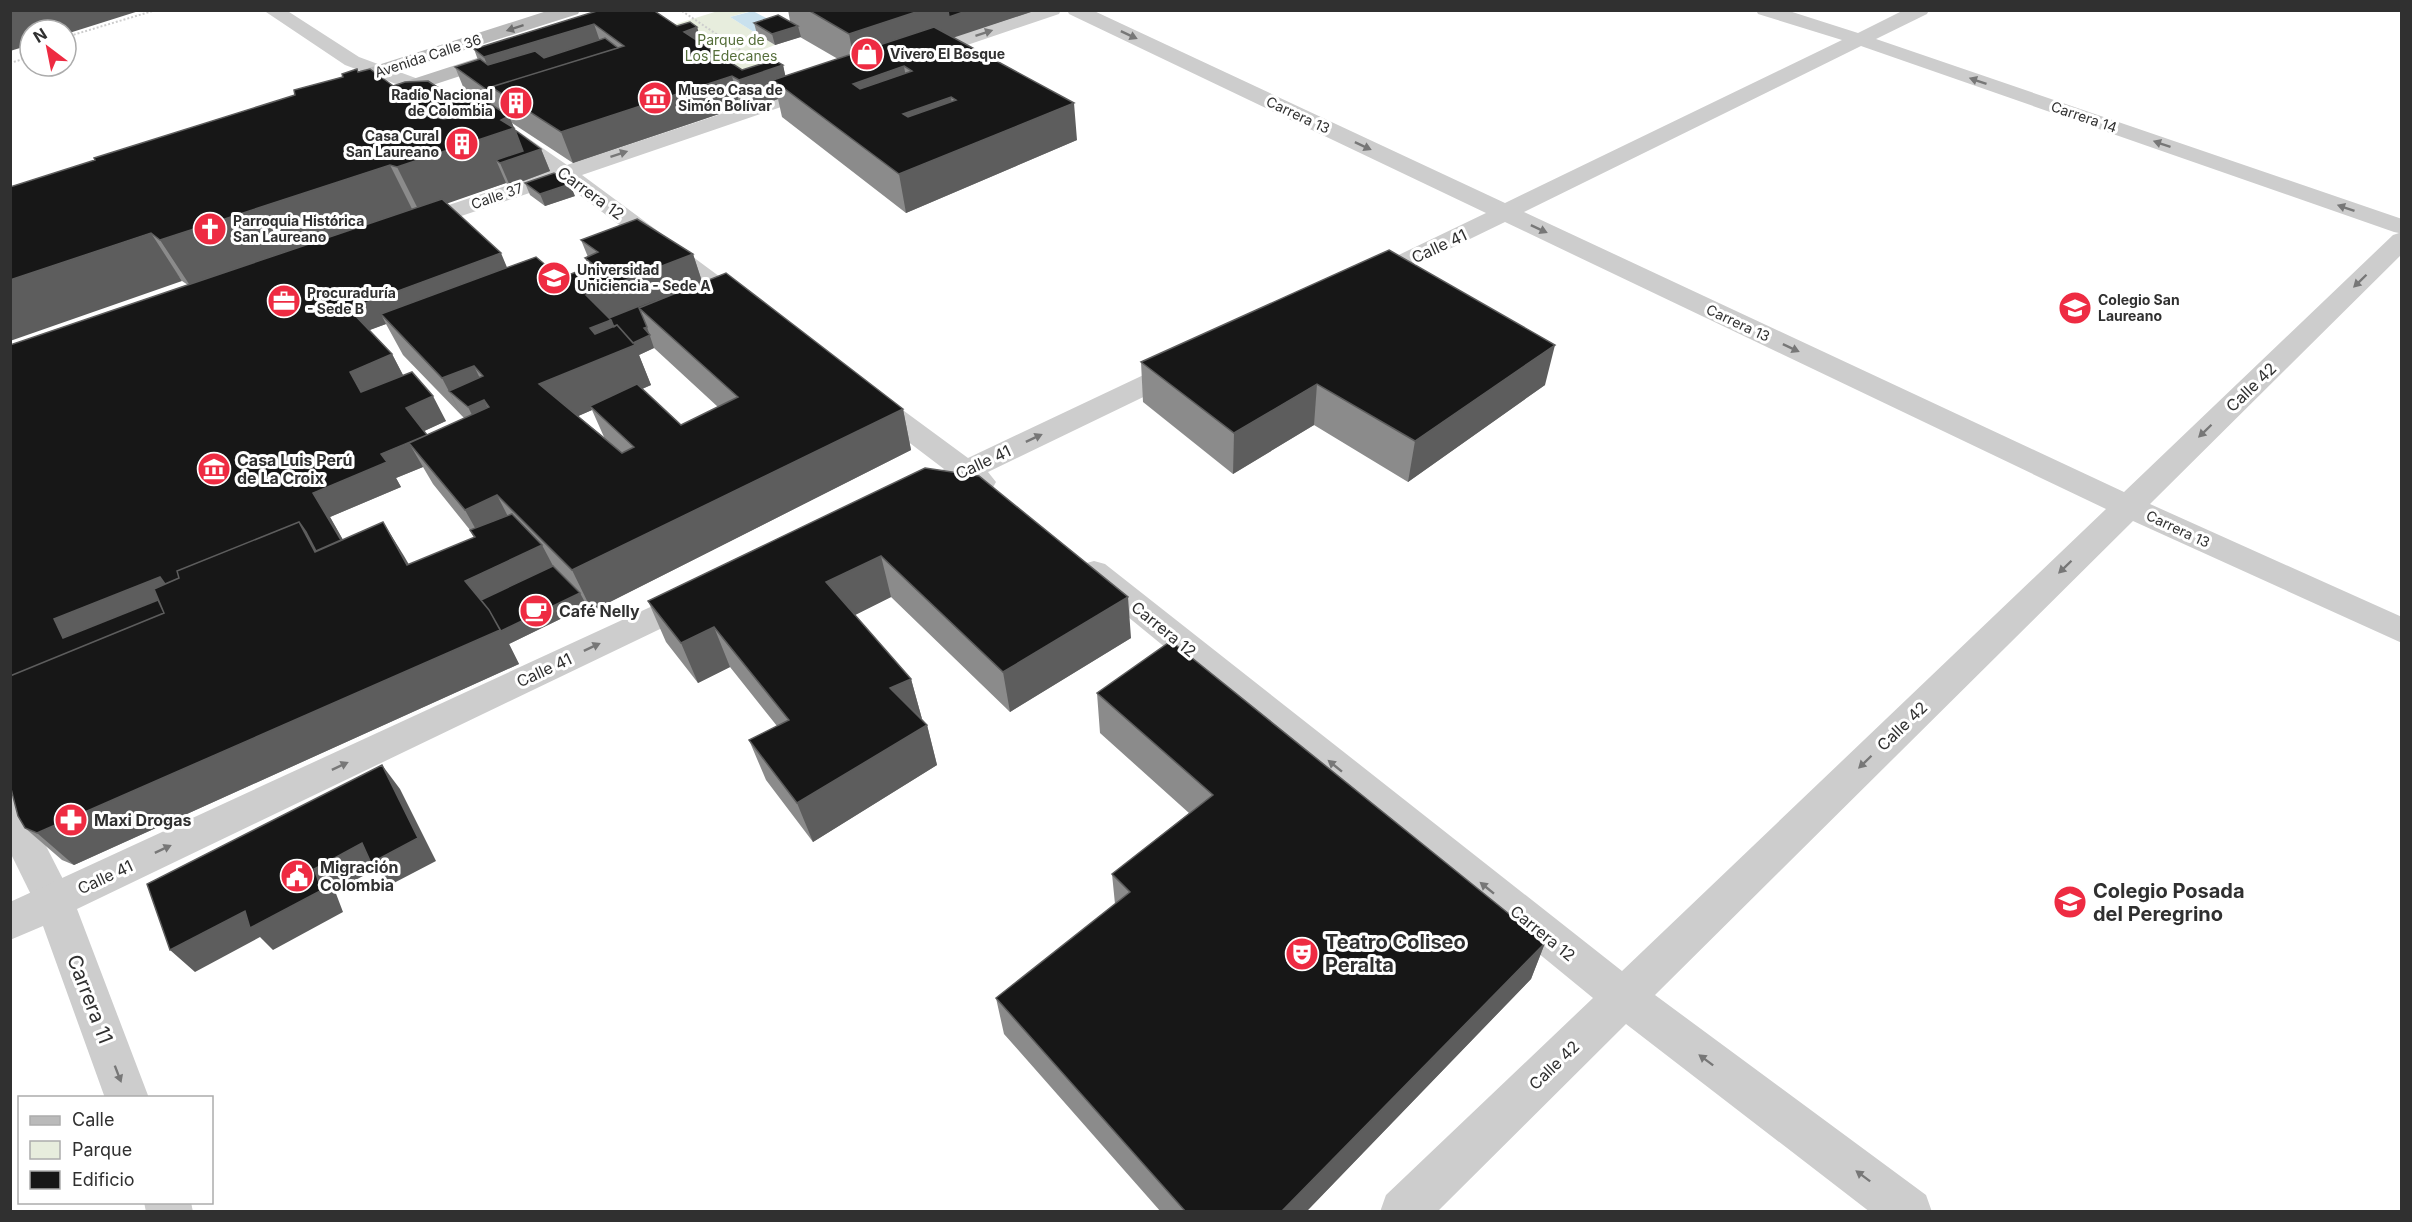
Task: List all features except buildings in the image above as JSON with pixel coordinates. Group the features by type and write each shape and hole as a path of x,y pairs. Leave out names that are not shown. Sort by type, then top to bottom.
{"main road":[{"name":"Avenida Calle 36","path":"318,91 571,10"},
{"name":"Avenida Calle 36","path":"365,101 517,51"}],"street":[{"name":"Carrera 12","path":"272,10 341,56 438,92 478,115 564,173 765,321"},
{"path":"895,63 1052,10"},
{"name":"Carrera 13","path":"1076,10 2127,506 2402,631"},
{"name":"Carrera 14","path":"1765,10 1861,40 2402,227"},
{"name":"Calle 41","path":"1345,291 1507,214 1920,10"},
{"name":"Calle 37","path":"394,231 838,82"},
{"name":"Calle 42","path":"1403,1212 2402,240"},
{"name":"Calle 41","path":"891,506 1204,357"},
{"path":"852,385 1004,500"},
{"name":"Carrera 12","path":"1068,552 1623,997 1910,1212"},
{"name":"Calle 41","path":"10,922 720,587"},
{"name":"Carrera 11","path":"10,812 54,901 126,1096"}],"path":[{"path":"78,33 156,10"},
{"path":"682,10 805,93"}],"green space":[{"name":"Parque de Los Edecanes","path":"718,11 751,11 730,17 775,45 757,52 775,64 750,101 650,32"}],"water":[{"path":"753,11 781,26 757,34 730,17"}],"place":[{"name":"Vivero El Bosque","path":"867,54"},
{"name":"Museo Casa de Simón Bolívar","path":"655,98"},
{"name":"Radio Nacional de Colombia","path":"516,103"},
{"name":"Casa Cural San Laureano","path":"462,144"},
{"name":"Parroquia Histórica San Laureano","path":"210,229"},
{"name":"Universidad Uniciencia - Sede A","path":"554,278"},
{"name":"Procuraduría - Sede B","path":"284,301"},
{"name":"Colegio San Laureano","path":"2075,308"},
{"name":"Casa Luis Perú de La Croix","path":"214,469"},
{"name":"Café Nelly","path":"536,611"},
{"name":"Maxi Drogas","path":"71,820"},
{"name":"Migración Colombia","path":"297,876"},
{"name":"Colegio Posada del Peregrino","path":"2070,902"},
{"name":"Teatro Coliseo Peralta","path":"1302,954"}]}
